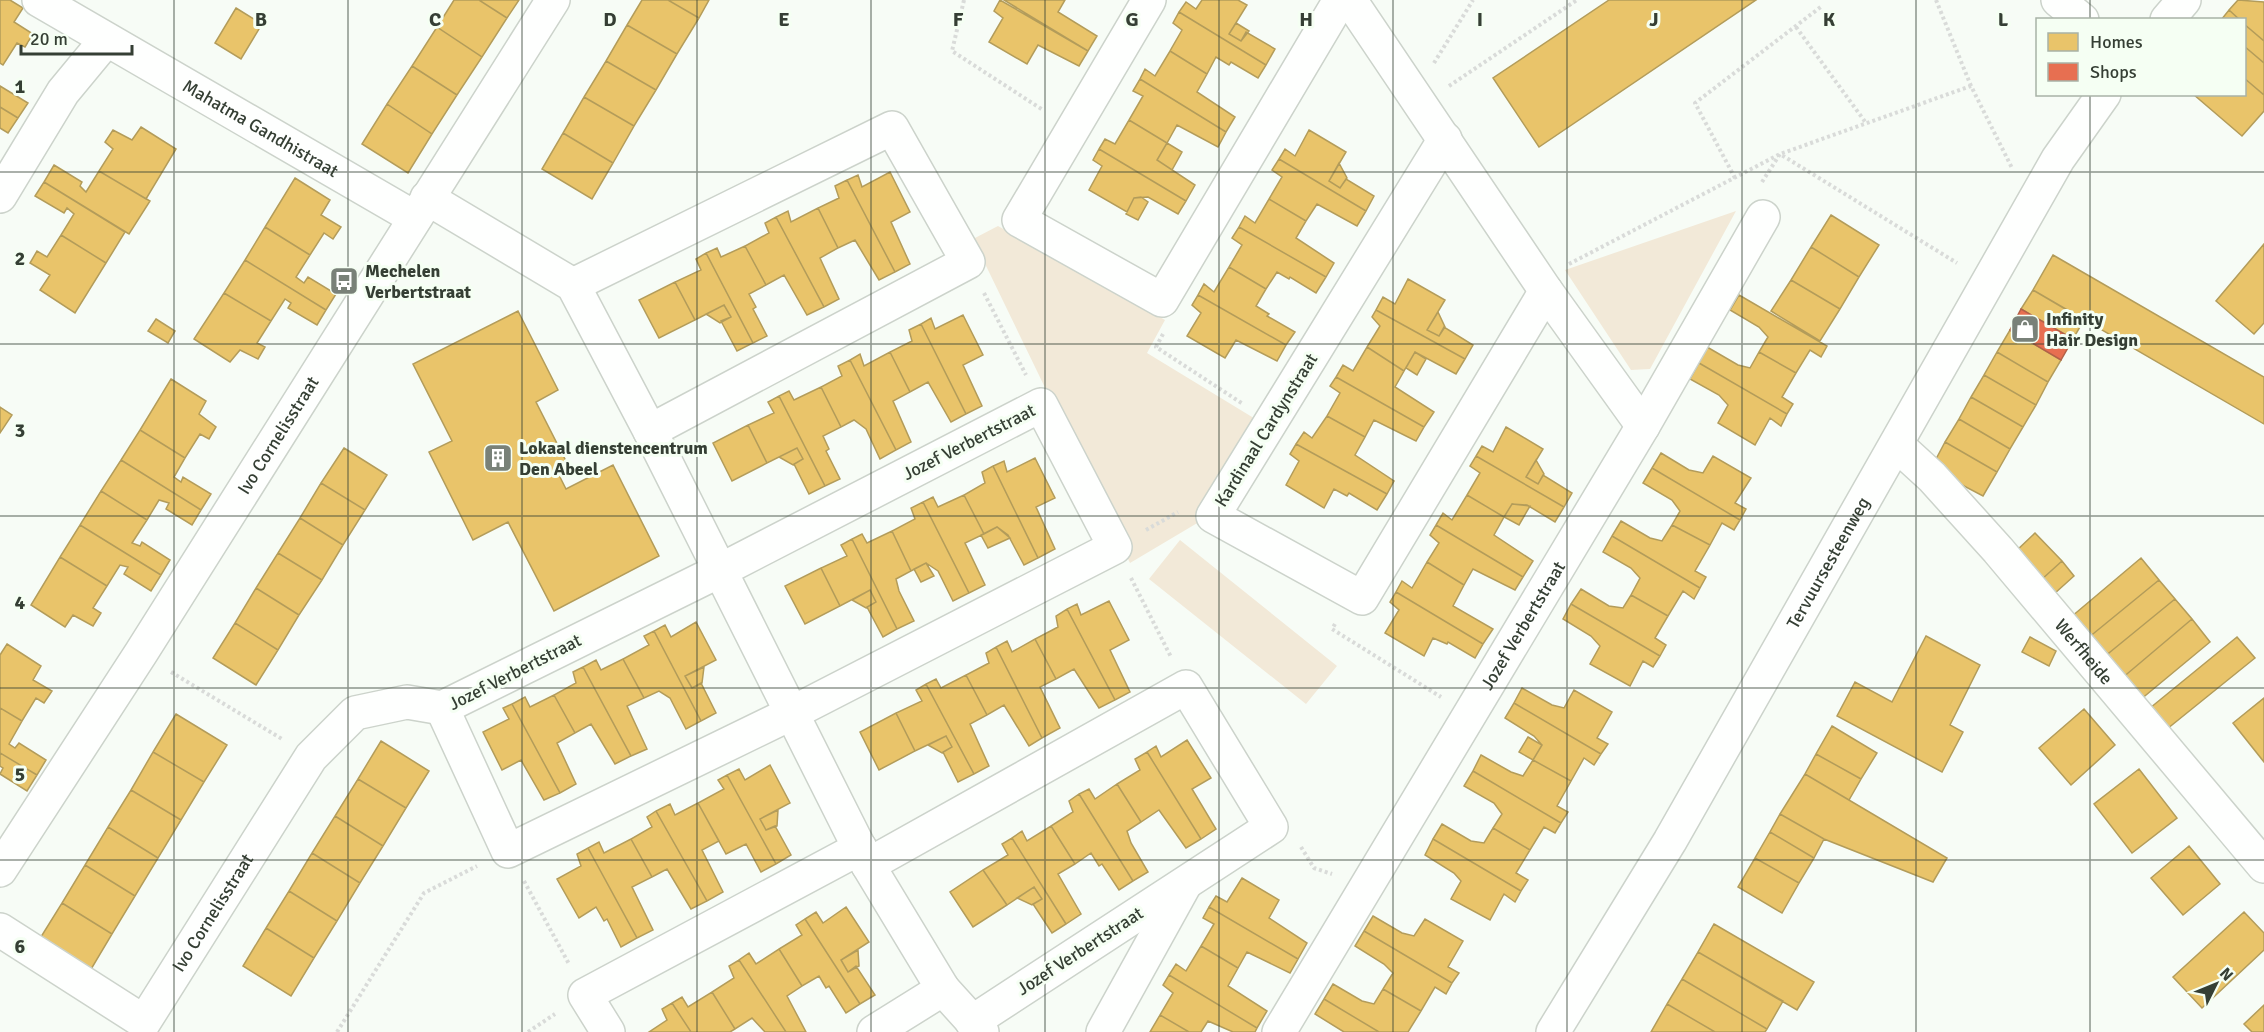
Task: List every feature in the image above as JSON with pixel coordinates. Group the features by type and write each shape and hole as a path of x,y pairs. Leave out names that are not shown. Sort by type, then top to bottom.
{"street":[{"name":"Mahatma Gandhistraat","path":"39,0 106,40 421,208"},
{"name":"Ivo Cornelisstraat","path":"0,870 141,653 553,0"},
{"path":"1149,0 1018,220 1162,300 1340,0"},
{"path":"1350,0 1542,285 1643,426"},
{"path":"2058,0 2080,18"},
{"path":"2169,18 2184,0"},
{"path":"0,196 63,92 106,40"},
{"name":"Tervuursesteenweg","path":"1553,1032 1670,841 2058,159 2103,96"},
{"path":"421,208 573,285 892,128 968,262 650,431"},
{"name":"Kardinaal Cardynstraat","path":"1352,592 1214,516 1445,139"},
{"name":"Jozef Verbertstraat","path":"1279,1032 1643,426 1763,217"},
{"name":"Jozef Verbertstraat","path":"573,285 721,570 864,857 943,989 977,1027 1187,880 1271,827"},
{"path":"1352,592 1362,598 1542,285"},
{"name":"Jozef Verbertstraat","path":"508,851 442,708 721,570 1041,405 1115,547"},
{"name":"Werfheide","path":"1897,445 1932,477 1998,550 2264,866"},
{"path":"508,851 792,713 1115,547"},
{"path":"608,1032 585,995 801,882 864,857 1186,687 1271,827"},
{"name":"Ivo Cornelisstraat","path":"0,930 144,1022 311,757 355,713 407,702 442,708"},
{"name":"Jozef Verbertstraat","path":"1103,1032 1187,880"},
{"path":"874,1032 943,989"}],"path":[{"path":"964,0 951,51 1072,130"},
{"path":"1418,100 1473,0"},
{"path":"1418,100 1577,0"},
{"path":"1936,0 1971,86 2015,175 2041,189"},
{"path":"1735,178 1695,103 1822,6"},
{"path":"1796,27 1866,123"},
{"path":"1542,285 1780,154 1971,86"},
{"path":"1763,217 1758,188 1780,154"},
{"path":"1780,154 1988,283"},
{"path":"968,262 1041,405"},
{"path":"1162,300 1170,322 1156,347 1271,423"},
{"path":"1186,687 1115,547 1190,505 1214,516"},
{"path":"1352,592 1332,629 1470,714"},
{"path":"141,653 311,757"},
{"path":"1271,827 1294,837 1314,868 1366,887"},
{"path":"337,1032 424,893 508,851 585,995"}],"shaded area":[{"path":"1736,211 1650,369 1631,370 1565,270"},
{"path":"998,226 1165,320 1147,353 1257,420 1199,522 1130,563 973,239"},
{"path":"1180,540 1337,666 1306,704 1149,579"}],"building: Homes":[{"path":"0,0 10,0 23,8 14,22 33,34 25,47 17,43 3,65 0,63"},
{"path":"454,0 479,0 507,18 482,57 437,27"},
{"path":"479,0 519,0 507,18"},
{"path":"642,0 668,0 699,18 677,54 627,25"},
{"path":"668,0 709,0 699,18"},
{"path":"1000,0 1088,51 1079,66 1038,45 1027,64 989,42 1003,18 994,11"},
{"path":"1004,0 1065,0 1058,12 1097,36 1088,51"},
{"path":"1202,0 1238,0 1247,5 1229,34 1241,41 1246,32 1275,49 1266,65 1179,12 1186,2 1196,9"},
{"path":"1609,0 1756,0 1539,147 1493,78"},
{"path":"2238,0 2264,2 2264,41 2246,26 2246,18 2238,18 2229,10"},
{"path":"236,8 262,24 241,59 215,43"},
{"path":"2229,10 2238,18 2223,18"},
{"path":"1179,12 1266,65 1258,78 1231,62 1229,65 1216,57 1207,74 1170,51 1182,30 1173,23"},
{"path":"1236,23 1249,31 1241,41 1229,34"},
{"path":"627,25 677,54 656,90 606,61"},
{"path":"2246,26 2264,41 2264,63 2246,48"},
{"path":"437,27 482,57 457,95 412,66"},
{"path":"2246,48 2264,63 2264,95 2246,80"},
{"path":"1170,51 1207,74 1197,92 1235,117 1226,132 1140,79 1145,69 1155,76"},
{"path":"606,61 656,90 634,126 584,97"},
{"path":"412,66 457,95 432,134 387,104"},
{"path":"1140,79 1226,132 1218,147 1177,125 1167,143 1129,120 1143,96 1133,91"},
{"path":"2246,80 2264,95 2264,111 2242,136 2195,96 2246,96"},
{"path":"0,86 28,103 18,118 0,107"},
{"path":"584,97 634,126 613,163 563,133"},
{"path":"387,104 432,134 408,173 362,144"},
{"path":"0,107 18,118 8,133 0,128"},
{"path":"1129,120 1167,143 1157,160 1195,185 1186,201 1099,149 1105,139 1115,144"},
{"path":"141,127 176,149 146,199 99,171 113,149 105,142 113,130 132,140"},
{"path":"1309,130 1346,152 1329,181 1340,188 1346,179 1374,196 1366,211 1279,159 1285,149 1295,156"},
{"path":"563,133 613,163 592,199 542,169"},
{"path":"1167,143 1182,152 1172,170 1157,160"},
{"path":"1099,149 1186,201 1178,214 1148,197 1134,198 1127,212 1089,190 1102,166 1093,160"},
{"path":"1279,159 1366,211 1357,226 1317,204 1306,221 1269,199 1282,177 1272,170"},
{"path":"1339,163 1347,178 1340,188 1329,181"},
{"path":"54,165 82,182 80,186 86,192 99,171 150,201 129,234 44,182"},
{"path":"890,172 910,212 891,222 910,264 895,272 847,180 858,175 862,187"},
{"path":"295,178 330,200 321,215 341,227 333,239 324,233 310,255 265,227"},
{"path":"847,180 895,272 879,280 855,240 838,248 818,208 839,198 835,186"},
{"path":"44,182 125,232 106,263 61,235 74,214 67,208 64,213 35,196"},
{"path":"1141,197 1148,202 1138,220 1126,214 1134,198"},
{"path":"1269,199 1306,221 1296,238 1334,263 1326,277 1239,227 1245,216 1255,223"},
{"path":"818,208 838,248 820,258 839,299 824,307 776,217 788,211 791,222"},
{"path":"1831,215 1879,245 1859,277 1811,247"},
{"path":"776,217 824,307 807,315 784,275 766,285 745,246 769,233 765,223"},
{"path":"265,227 310,255 296,277 304,283 308,277 336,294 326,310 245,260"},
{"path":"1239,227 1326,277 1316,293 1277,272 1266,289 1229,267 1242,245 1232,238"},
{"path":"61,235 106,263 75,313 40,290 50,275 30,263 37,251 47,257"},
{"path":"2264,244 2264,323 2254,334 2216,301"},
{"path":"745,246 766,285 749,294 756,307 753,309 767,336 753,343 706,253 717,248 721,257"},
{"path":"1811,247 1859,277 1840,309 1791,280"},
{"path":"706,253 753,343 737,351 721,321 731,317 724,305 695,320 675,282 701,270 696,259"},
{"path":"2053,255 2264,377 2264,424 2033,290"},
{"path":"245,260 326,310 317,325 288,308 291,303 285,299 271,321 224,293"},
{"path":"1229,267 1266,289 1256,306 1269,314 1267,316 1295,332 1286,345 1198,295 1204,284 1214,292"},
{"path":"1408,279 1445,300 1427,330 1439,336 1444,327 1473,345 1465,359 1376,310 1383,297 1395,304"},
{"path":"1791,280 1840,309 1820,341 1771,311"},
{"path":"675,282 695,320 659,338 639,300"},
{"path":"2033,290 2084,320 2073,339 2021,309"},
{"path":"224,293 271,321 257,343 265,347 258,359 240,350 230,362 194,339"},
{"path":"1198,295 1286,345 1277,361 1236,340 1225,358 1187,336 1201,313 1192,305"},
{"path":"1739,295 1827,346 1821,357 1810,350 1796,373 1759,352 1768,337 1759,327 1730,310"},
{"path":"724,305 731,317 720,323 706,314"},
{"path":"1376,310 1465,359 1456,374 1415,352 1404,371 1367,347 1380,326 1372,317"},
{"name":"Lokaal dienstencentrum Den Abeel","path":"518,311 558,390 536,402 571,471 560,477 566,489 613,465 659,556 554,611 508,522 473,540 429,452 452,441 413,364"},
{"path":"1438,312 1445,327 1439,336 1427,330"},
{"path":"963,315 983,355 963,365 982,406 966,414 921,324 931,318 935,329"},
{"path":"156,319 175,331 168,343 148,331"},
{"path":"921,324 966,414 951,422 928,382 910,392 890,352 912,341 909,330"},
{"path":"2010,330 2061,360 2048,382 1997,352"},
{"path":"1367,347 1404,371 1395,387 1434,412 1424,427 1336,377 1343,365 1353,371"},
{"path":"1707,347 1738,365 1750,368 1759,352 1796,373 1782,397 1793,404 1787,414 1699,363"},
{"path":"890,352 910,392 893,401 911,442 896,450 850,360 860,354 864,366"},
{"path":"1415,352 1426,359 1417,375 1406,368"},
{"path":"1997,352 2048,382 2036,405 1984,375"},
{"path":"850,360 896,450 880,459 866,429 854,420 841,427 821,387 842,376 838,366"},
{"path":"1699,363 1787,414 1781,426 1770,418 1755,445 1718,423 1728,405 1719,395 1690,379"},
{"path":"1984,375 2036,405 2023,427 1971,397"},
{"path":"1336,377 1424,427 1416,441 1374,420 1365,437 1327,416 1340,393 1330,386"},
{"path":"171,379 206,401 199,414 216,427 209,439 200,434 185,458 140,430"},
{"path":"821,387 841,427 823,436 829,449 826,451 840,479 825,486 779,396 789,391 794,400"},
{"path":"779,396 825,486 809,494 794,464 803,459 797,448 767,463 748,425 774,413 768,402"},
{"path":"1971,397 2023,427 2010,449 1959,419"},
{"path":"0,407 12,415 0,433"},
{"path":"1327,416 1365,437 1355,455 1394,481 1387,494 1296,444 1304,432 1312,438"},
{"path":"1959,419 2010,449 1997,472 1945,442"},
{"path":"748,425 767,463 732,481 713,443"},
{"path":"1506,427 1543,449 1526,477 1538,484 1543,475 1572,493 1564,507 1476,456 1482,446 1493,452"},
{"path":"140,430 185,458 174,477 181,482 183,477 211,494 201,510 121,460"},
{"path":"1945,442 1997,472 1983,496 1943,475 1935,461"},
{"path":"1296,444 1387,494 1377,510 1349,493 1347,496 1334,489 1324,508 1286,485 1299,461 1290,454"},
{"path":"344,448 387,475 365,510 321,483"},
{"path":"797,448 803,459 793,465 779,457"},
{"path":"1661,453 1689,470 1703,473 1713,456 1751,478 1735,503 1746,509 1740,520 1652,468"},
{"path":"1476,456 1564,507 1555,522 1527,505 1512,504 1504,517 1467,495 1480,473 1470,466"},
{"path":"1035,458 1055,498 1036,507 1055,549 1038,558 993,466 1004,461 1007,472"},
{"path":"121,460 201,510 192,525 166,509 169,503 159,500 147,520 101,491"},
{"path":"1536,460 1544,474 1538,484 1526,477"},
{"path":"993,466 1038,558 1024,565 1008,535 997,527 984,534 964,495 985,483 982,472"},
{"path":"1652,468 1740,520 1734,530 1722,523 1710,545 1672,525 1680,511 1672,500 1643,483"},
{"path":"321,483 365,510 343,545 300,518"},
{"path":"101,491 147,520 132,543 140,546 142,542 170,560 161,575 80,525"},
{"path":"964,495 984,534 965,543 985,585 969,593 923,502 933,497 938,507"},
{"path":"1467,495 1504,517 1494,535 1533,561 1523,577 1436,525 1443,513 1452,520"},
{"path":"923,502 969,593 953,601 938,571 926,563 911,571 892,531 915,519 911,508"},
{"path":"1512,504 1530,506 1519,525 1504,517"},
{"path":"300,518 343,545 322,580 278,553"},
{"path":"1621,521 1650,538 1662,541 1672,525 1710,545 1695,571 1706,577 1700,588 1612,536"},
{"path":"80,525 161,575 151,591 124,574 128,567 120,565 107,586 60,557"},
{"path":"1436,525 1523,577 1515,590 1473,569 1464,585 1427,562 1439,543 1430,535"},
{"path":"997,527 1010,538 988,548 981,535"},
{"path":"892,531 911,571 896,579 899,591 914,621 897,629 852,539 862,534 867,543"},
{"path":"2035,533 2062,561 2041,580 2015,552"},
{"path":"1612,536 1700,588 1694,599 1683,591 1668,616 1631,595 1640,578 1631,568 1603,552"},
{"path":"852,539 897,629 883,637 867,607 876,602 870,590 840,606 821,568 847,556 841,545"},
{"path":"278,553 322,580 299,615 256,588"},
{"path":"60,557 107,586 93,608 101,613 93,626 73,615 65,627 31,605"},
{"path":"2141,558 2159,580 2088,638 2071,617"},
{"path":"2062,561 2074,576 2054,594 2041,580"},
{"path":"1427,562 1464,585 1453,606 1493,629 1483,644 1396,592 1402,581 1412,588"},
{"path":"926,563 934,576 921,582 914,569"},
{"path":"821,568 840,606 805,624 785,586"},
{"path":"2159,580 2175,599 2104,657 2088,638"},
{"path":"256,588 299,615 278,650 235,623"},
{"path":"1581,589 1609,606 1623,608 1631,595 1668,616 1655,638 1666,645 1660,656 1571,604"},
{"path":"870,590 876,602 866,608 852,600"},
{"path":"1396,592 1483,644 1475,658 1448,642 1447,644 1433,638 1424,656 1385,633 1399,610 1390,602"},
{"path":"2175,599 2192,619 2121,679 2104,657"},
{"path":"1109,601 1129,640 1110,650 1130,692 1115,700 1067,609 1077,604 1081,615"},
{"path":"1571,604 1660,656 1653,667 1643,661 1630,686 1590,664 1600,646 1591,636 1563,619"},
{"path":"1067,609 1115,700 1099,708 1074,669 1056,679 1035,639 1058,627 1056,616"},
{"path":"2192,619 2210,642 2140,700 2121,679"},
{"path":"696,622 716,660 685,676 692,688 701,683 716,713 701,721 654,631 665,625 671,637"},
{"path":"235,623 278,650 256,685 213,658"},
{"path":"654,631 701,721 686,729 670,698 659,691 644,698 623,659 649,645 644,636"},
{"path":"1926,636 1980,665 1950,725 1963,732 1942,772 1837,716 1855,682 1892,702"},
{"path":"2030,637 2056,651 2049,666 2022,652"},
{"path":"2237,637 2255,658 2167,729 2150,708"},
{"path":"1035,639 1056,679 1040,687 1060,728 1042,738 996,647 1007,641 1012,652"},
{"path":"7,644 41,666 33,680 52,691 44,703 36,698 22,721 0,708 0,655"},
{"path":"996,647 1042,738 1029,746 1004,705 987,715 966,675 989,663 986,653"},
{"path":"623,659 644,698 627,706 647,749 631,756 583,667 596,660 601,670"},
{"path":"583,667 631,756 615,764 591,724 575,733 554,695 576,683 573,672"},
{"path":"704,667 702,683 692,688 685,676"},
{"path":"966,675 987,715 970,724 989,766 974,774 926,684 936,679 941,688"},
{"path":"926,684 974,774 958,782 943,752 952,747 946,736 915,751 896,713 922,701 916,690"},
{"path":"1522,688 1552,705 1564,708 1574,690 1612,712 1597,738 1608,744 1601,754 1514,703"},
{"path":"554,695 575,733 557,743 576,784 560,793 512,704 525,697 530,707"},
{"path":"2264,698 2264,762 2233,723"},
{"path":"1514,703 1601,754 1594,765 1584,758 1571,781 1533,760 1542,745 1534,736 1505,718"},
{"path":"512,704 560,793 544,800 521,760 502,770 483,732 509,719 503,708"},
{"path":"0,708 22,721 9,744 15,748 19,743 46,760 37,775 0,753"},
{"path":"2084,709 2115,745 2071,785 2039,748"},
{"path":"896,713 915,751 879,770 860,732"},
{"path":"176,714 227,745 204,782 153,752"},
{"path":"1832,726 1877,753 1861,779 1816,754"},
{"path":"946,736 952,747 942,753 928,745"},
{"path":"1528,737 1542,745 1533,760 1519,752"},
{"path":"1187,740 1211,778 1192,789 1216,829 1201,839 1147,752 1156,746 1161,757"},
{"path":"381,741 429,771 406,808 358,779"},
{"path":"153,752 204,782 181,820 131,790"},
{"path":"1147,752 1201,839 1186,848 1159,810 1141,822 1117,784 1140,770 1135,759"},
{"path":"0,753 37,775 27,791 0,774 3,768 0,766"},
{"path":"1816,754 1861,779 1849,800 1805,774"},
{"path":"1481,755 1523,776 1533,760 1571,781 1557,806 1568,812 1561,823 1473,771"},
{"path":"770,765 790,803 760,819 766,830 775,826 791,855 776,864 727,775 739,769 745,780"},
{"path":"2139,769 2177,818 2132,853 2094,804"},
{"path":"1473,771 1561,823 1555,833 1544,827 1530,850 1493,828 1502,814 1494,803 1464,786"},
{"path":"1805,774 1947,858 1933,882 1824,839 1780,814"},
{"path":"727,775 776,864 761,872 746,844 726,854 698,803 724,789 718,780"},
{"path":"358,779 406,808 383,846 335,816"},
{"path":"1117,784 1141,822 1127,831 1131,843 1148,872 1133,881 1079,794 1089,789 1095,799"},
{"path":"131,790 181,820 158,858 108,827"},
{"path":"1079,794 1133,881 1119,890 1102,864 1099,866 1091,853 1075,864 1051,826 1073,812 1069,801"},
{"path":"698,803 719,841 702,850 723,892 707,901 656,811 670,804 675,815"},
{"path":"778,810 777,826 766,830 760,819"},
{"path":"656,811 707,901 691,909 667,869 652,877 631,839 652,827 647,817"},
{"path":"1780,814 1824,839 1814,858 1770,832"},
{"path":"335,816 383,846 360,883 312,853"},
{"path":"1442,824 1471,841 1484,843 1493,828 1530,850 1516,873 1528,880 1521,891 1433,839"},
{"path":"1051,826 1075,864 1058,874 1081,914 1066,924 1012,838 1022,831 1027,841"},
{"path":"108,827 158,858 135,896 85,865"},
{"path":"1770,832 1814,858 1799,883 1755,858"},
{"path":"1012,838 1066,924 1052,933 1033,904 1042,899 1034,887 1007,905 983,870 1008,855 1002,844"},
{"path":"631,839 652,877 632,887 653,930 637,938 588,848 599,842 604,853"},
{"path":"1433,839 1521,891 1515,902 1504,894 1490,920 1451,899 1461,881 1454,873 1425,855"},
{"path":"2189,846 2220,884 2183,915 2151,878"},
{"path":"588,848 637,938 621,947 607,919 604,921 596,907 579,918 557,879 581,866 577,854"},
{"path":"312,853 360,883 337,921 289,891"},
{"path":"1755,858 1799,883 1782,913 1738,887"},
{"path":"85,865 135,896 112,934 62,903"},
{"path":"983,870 1007,905 973,927 950,892"},
{"path":"1242,878 1279,900 1269,918 1307,943 1298,959 1209,907 1216,896 1227,902"},
{"path":"1034,887 1042,899 1032,905 1017,898"},
{"path":"289,891 337,921 314,958 266,928"},
{"path":"62,903 112,934 90,971 39,940"},
{"path":"846,907 869,942 841,960 848,972 856,966 875,995 860,1004 805,919 816,912 823,923"},
{"path":"1209,907 1298,959 1290,973 1247,952 1238,968 1201,946 1214,924 1203,918"},
{"path":"2244,912 2264,933 2264,950 2202,1008 2173,977"},
{"path":"1373,916 1402,933 1414,936 1425,919 1463,941 1448,967 1459,973 1452,983 1364,931"},
{"path":"805,919 860,1004 846,1013 829,986 826,988 819,976 802,986 779,949 802,935 796,925"},
{"path":"1714,924 1814,982 1797,1010 1698,952"},
{"path":"266,928 314,958 291,996 243,966"},
{"path":"1364,931 1452,983 1446,994 1435,987 1421,1011 1383,989 1393,973 1384,964 1355,946"},
{"path":"1201,946 1238,968 1228,986 1267,1011 1257,1028 1169,975 1176,964 1186,971"},
{"path":"779,949 802,986 787,996 806,1032 786,1032 739,960 749,953 756,964"},
{"path":"858,950 859,966 848,972 841,960"},
{"path":"1698,952 1783,1001 1767,1029 1682,979"},
{"path":"739,960 786,1032 765,1032 752,1018 735,1029 712,992 734,978 729,966"},
{"path":"1169,975 1257,1028 1255,1032 1233,1032 1208,1021 1201,1032 1189,1032 1160,1015 1173,993 1163,985"},
{"path":"1682,979 1767,1029 1765,1032 1715,1032 1667,1004"},
{"path":"1333,984 1362,1001 1374,1004 1383,989 1421,1011 1408,1032 1379,1032 1324,999"},
{"path":"712,992 735,1029 730,1032 691,1032 672,1003 682,997 688,1007"},
{"path":"1324,999 1379,1032 1344,1032 1315,1014"},
{"path":"672,1003 691,1032 649,1032 667,1020 662,1009"},
{"path":"1667,1004 1715,1032 1651,1032"},
{"path":"2264,1005 2264,1032 2252,1032 2244,1024"},
{"path":"1160,1015 1189,1032 1150,1032"}],"building: Shops":[{"path":"2021,309 2073,339 2061,360 2010,330"}],"place":[{"name":"Mechelen Verbertstraat","path":"344,281"},
{"name":"Infinity Hair Design","path":"2025,329"},
{"name":"Lokaal dienstencentrum Den Abeel","path":"498,458"}]}
